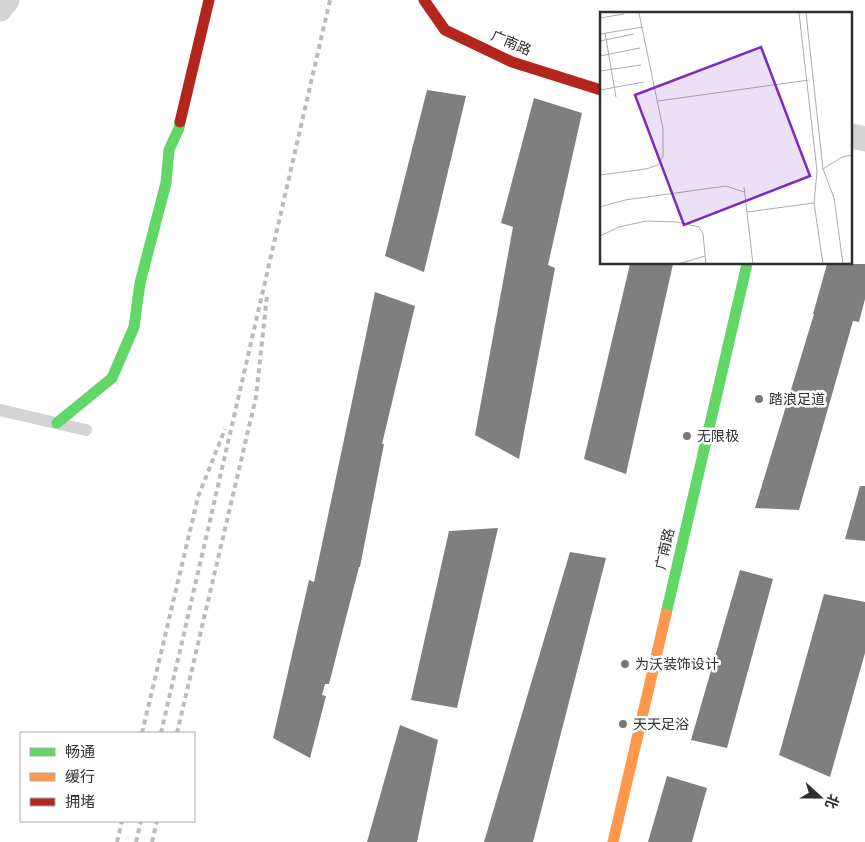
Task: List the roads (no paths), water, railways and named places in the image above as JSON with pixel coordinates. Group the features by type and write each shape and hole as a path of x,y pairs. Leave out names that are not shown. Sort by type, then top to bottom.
{"street":[{"path":"0,9 7,0"},
{"path":"57,424 112,378 134,327 140,283 166,183 169,150 179,128 209,0"},
{"name":"广南路","path":"424,0 445,30 512,62 600,90"},
{"path":"852,136 865,139"},
{"name":"广南路","path":"612,842 746,265"}],"lane":[{"path":"0,410 86,430"}],"railway":[{"path":"161,732 330,0"},
{"path":"177,732 256,397 267,296"},
{"path":"142,732 198,497 225,429"},
{"path":"117,842 122,822"},
{"path":"136,842 141,822"},
{"path":"152,842 157,822"}],"place":[{"name":"踏浪足道","path":"759,399"},
{"name":"无限极","path":"687,436"},
{"name":"为沃装饰设计","path":"625,664"},
{"name":"天天足浴","path":"623,724"}]}
